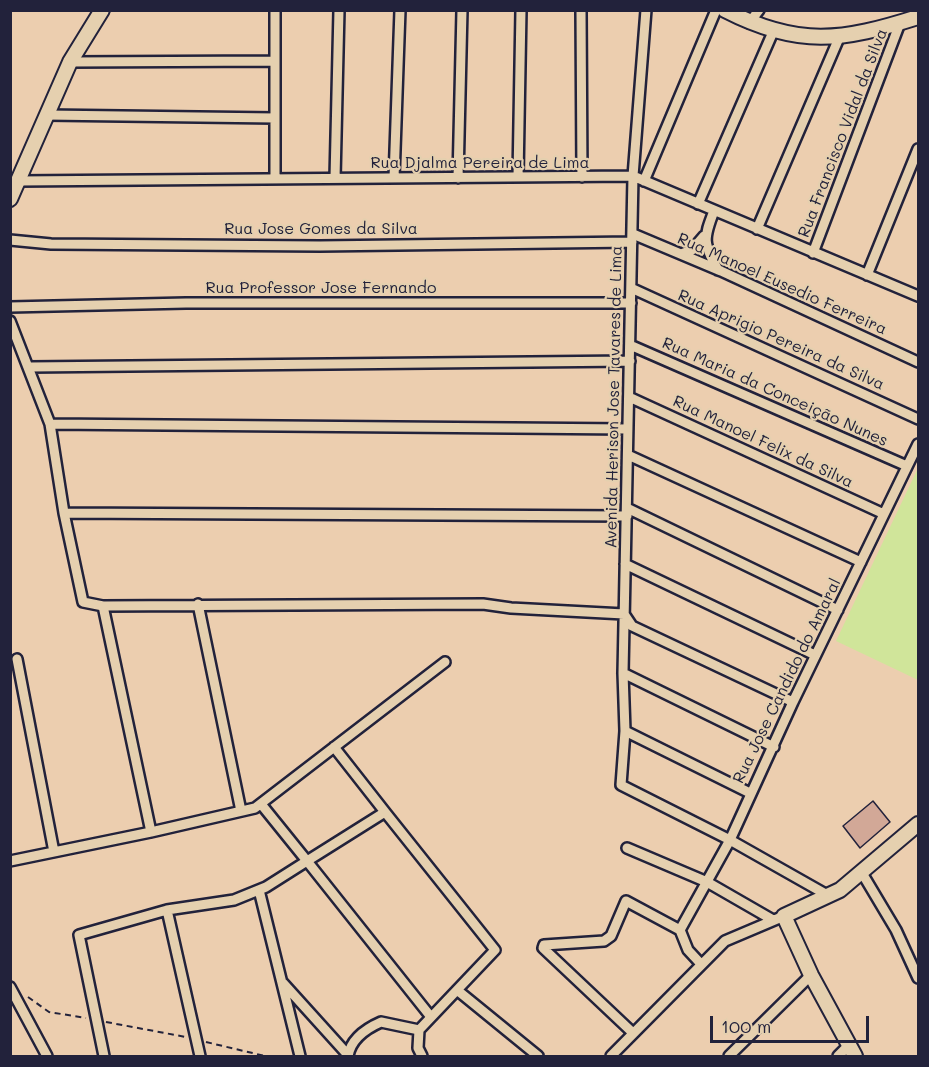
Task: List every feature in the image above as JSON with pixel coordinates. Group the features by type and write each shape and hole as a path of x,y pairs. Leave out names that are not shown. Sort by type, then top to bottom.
{"main road":[{"path":"10,199 70,62 102,10"},
{"path":"725,10 749,23 773,32 839,38 910,18"},
{"path":"852,1051 779,918 840,890 918,824"}],"street":[{"path":"275,10 275,179"},
{"path":"335,178 339,10"},
{"path":"394,178 400,10"},
{"path":"458,178 462,10"},
{"path":"518,177 521,10"},
{"path":"581,10 582,177"},
{"name":"Avenida Herison Jose Tavares de Lima","path":"646,10 633,177 623,673 625,731 621,785 730,840"},
{"path":"644,181 716,10"},
{"path":"749,23 759,10"},
{"name":"Rua Francisco Vidal da Silva","path":"813,253 910,18"},
{"path":"698,204 773,32"},
{"path":"757,229 839,38"},
{"path":"70,62 275,61"},
{"path":"45,115 275,118"},
{"path":"867,274 918,149"},
{"name":"Rua Djalma Pereira de Lima","path":"18,181 633,177 918,296"},
{"path":"681,254 692,250 704,236 714,211"},
{"path":"704,236 707,250 718,270"},
{"name":"Rua Jose Gomes da Silva","path":"10,240 51,244 320,246 633,238"},
{"name":"Rua Manoel Eusedio Ferreira","path":"633,238 681,254 718,270 918,362"},
{"name":"Rua Aprigio Pereira da Silva","path":"631,288 918,419"},
{"name":"Rua Professor Jose Fernando","path":"10,307 186,303 631,303"},
{"path":"10,321 30,367 50,424 64,513 83,602 103,606 483,604 512,608 624,614 632,626 793,702"},
{"name":"Rua Maria da Conceição Nunes","path":"630,345 907,466"},
{"path":"30,367 630,361"},
{"name":"Rua Manoel Felix da Silva","path":"629,397 884,514"},
{"path":"50,424 628,429"},
{"name":"Rua Jose Candido do Amaral","path":"680,930 730,840 815,655 918,444"},
{"path":"628,455 861,562"},
{"path":"64,513 627,512 838,610"},
{"path":"625,564 815,655"},
{"path":"198,604 241,812"},
{"path":"103,606 150,832"},
{"path":"17,659 54,852"},
{"path":"10,861 241,812 261,804 445,662"},
{"path":"623,673 774,747"},
{"path":"625,731 750,793"},
{"path":"334,747 495,950 419,1030 418,1048 422,1056"},
{"path":"261,804 431,1017"},
{"path":"104,1056 79,935 167,910 234,900 259,890 385,812"},
{"path":"730,840 829,896"},
{"path":"627,848 707,882 779,918"},
{"path":"862,873 896,930 918,978"},
{"path":"259,890 300,1056"},
{"path":"633,1033 543,948 544,945 604,941 611,936 626,901 680,930 688,950 701,964"},
{"path":"167,910 200,1056"},
{"path":"611,1056 725,941 779,918"},
{"path":"729,1056 811,975"},
{"path":"281,980 348,1056"},
{"path":"10,987 47,1056"},
{"path":"457,990 538,1056"},
{"path":"348,1056 350,1045 357,1037 381,1022 419,1030"},
{"path":"838,1056 852,1051"}],"path":[{"path":"20,992 49,1012 190,1038"},
{"path":"201,1040 265,1056"}],"green space":[{"path":"918,468 918,680 836,641"}],"building":[{"path":"873,801 890,822 860,848 843,826"}]}
